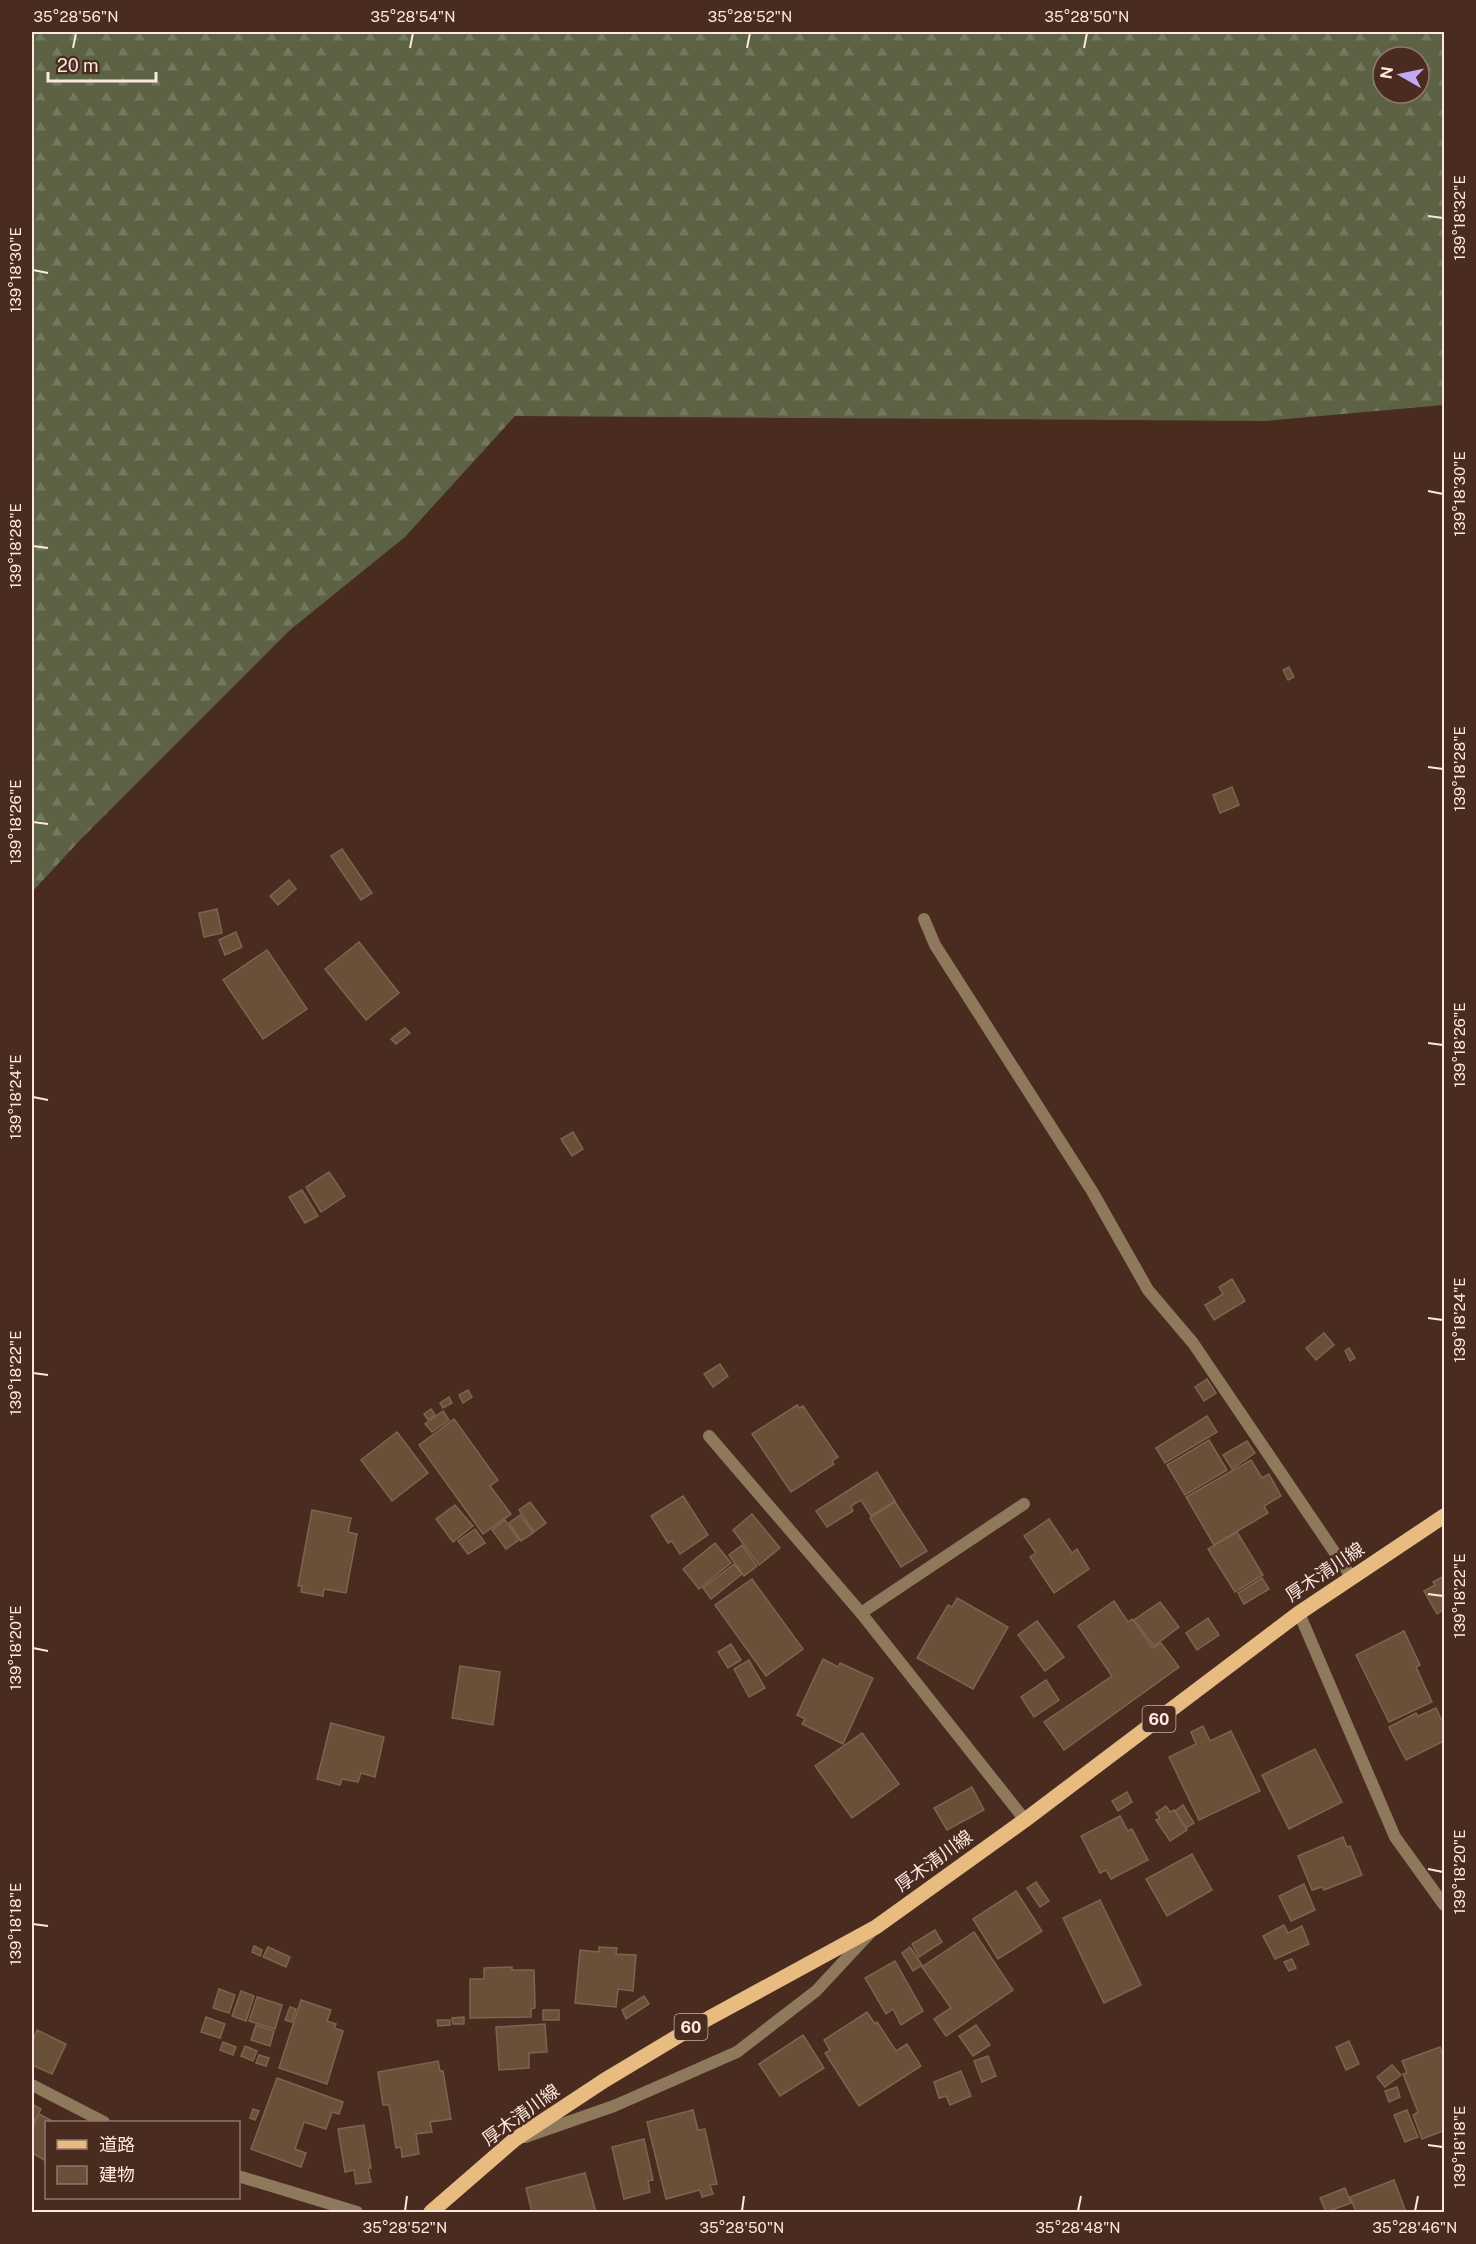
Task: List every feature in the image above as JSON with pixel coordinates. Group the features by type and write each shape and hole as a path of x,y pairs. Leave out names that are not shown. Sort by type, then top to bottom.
{"main road":[{"name":"厚木清川線","path":"431,2212 514,2140 605,2080 700,2023 876,1927 1025,1820 1299,1613 1444,1516"}],"street":[{"path":"924,919 935,945 1092,1191 1148,1290 1194,1343 1352,1578"},
{"path":"709,1436 861,1613 1025,1820"},
{"path":"861,1613 1024,1504"},
{"path":"1299,1613 1395,1837 1444,1905"},
{"path":"514,2140 614,2106 737,2052 816,1991 876,1927"},
{"path":"32,2085 102,2121"},
{"path":"240,2177 357,2212"}],"green space":[{"path":"32,32 1444,32 1444,405 1265,421 515,416 405,537 290,630 81,839 32,892"}],"building":[{"path":"1289,667 1294,677 1288,680 1283,670"},
{"path":"1232,787 1239,805 1220,813 1213,795"},
{"path":"342,849 372,893 361,900 331,856"},
{"path":"289,880 296,889 278,905 270,896"},
{"path":"217,909 222,933 204,937 199,913"},
{"path":"236,932 242,947 225,955 219,940"},
{"path":"359,942 399,993 366,1020 325,969"},
{"path":"267,950 307,1009 263,1039 223,980"},
{"path":"405,1028 410,1033 396,1044 391,1039"},
{"path":"573,1132 583,1149 572,1156 561,1139"},
{"path":"329,1172 345,1196 321,1212 306,1187"},
{"path":"302,1190 318,1216 305,1223 289,1197"},
{"path":"1232,1279 1245,1301 1214,1320 1205,1305 1223,1294 1219,1287"},
{"path":"1324,1333 1334,1345 1316,1360 1306,1348"},
{"path":"1349,1348 1355,1358 1350,1361 1345,1351"},
{"path":"720,1364 728,1376 713,1387 704,1374"},
{"path":"1207,1379 1216,1393 1204,1401 1195,1387"},
{"path":"468,1390 472,1397 463,1403 459,1395"},
{"path":"449,1397 452,1403 443,1408 440,1403"},
{"path":"797,1405 799,1408 803,1406 838,1457 832,1461 834,1464 791,1492 752,1434"},
{"path":"431,1409 435,1415 428,1420 424,1414"},
{"path":"443,1411 449,1420 432,1432 425,1424"},
{"path":"1207,1416 1217,1432 1165,1463 1156,1448"},
{"path":"454,1419 498,1480 490,1486 511,1514 483,1534 419,1445"},
{"path":"397,1432 428,1473 392,1501 361,1460"},
{"path":"1209,1440 1227,1470 1185,1495 1167,1465"},
{"path":"1247,1441 1255,1453 1232,1469 1223,1455"},
{"path":"1251,1460 1262,1478 1269,1474 1281,1496 1264,1506 1268,1513 1214,1545 1186,1497"},
{"path":"877,1472 895,1501 871,1516 861,1500 851,1506 853,1511 827,1527 816,1511"},
{"path":"683,1496 708,1535 680,1554 672,1541 668,1543 651,1516"},
{"path":"530,1502 546,1523 534,1532 519,1510"},
{"path":"895,1502 927,1551 901,1567 870,1518"},
{"path":"455,1505 473,1526 453,1542 436,1519"},
{"path":"312,1510 351,1518 348,1532 357,1534 346,1593 324,1589 323,1596 301,1592 302,1586 298,1586"},
{"path":"752,1514 780,1548 759,1565 733,1530"},
{"path":"520,1515 533,1533 521,1541 509,1523"},
{"path":"1049,1519 1072,1553 1077,1549 1089,1569 1054,1593 1030,1557 1036,1553 1024,1536"},
{"path":"505,1520 519,1540 506,1549 492,1530"},
{"path":"475,1529 485,1543 468,1554 458,1541"},
{"path":"1237,1532 1263,1575 1235,1592 1208,1549"},
{"path":"715,1543 731,1563 699,1589 683,1569"},
{"path":"742,1545 757,1566 744,1576 729,1555"},
{"path":"734,1564 742,1574 711,1599 703,1588"},
{"path":"1444,1576 1444,1609 1437,1614 1424,1591"},
{"path":"1262,1578 1269,1589 1244,1604 1238,1593"},
{"path":"752,1579 803,1649 766,1676 715,1605"},
{"path":"957,1598 1008,1627 973,1689 917,1658 948,1605 952,1607"},
{"path":"1114,1601 1128,1622 1132,1619 1153,1648 1161,1643 1179,1667 1064,1750 1044,1722 1112,1676 1078,1626"},
{"path":"1160,1602 1179,1627 1154,1646 1134,1620"},
{"path":"1208,1618 1219,1635 1197,1650 1186,1633"},
{"path":"1037,1621 1064,1657 1045,1671 1018,1635"},
{"path":"1404,1631 1420,1665 1416,1667 1432,1702 1389,1722 1356,1655"},
{"path":"731,1644 741,1660 728,1668 718,1652"},
{"path":"823,1659 838,1667 840,1663 873,1678 843,1744 802,1724 805,1719 797,1715"},
{"path":"749,1660 765,1688 749,1697 734,1669"},
{"path":"460,1666 500,1672 493,1725 452,1718"},
{"path":"1046,1680 1059,1700 1034,1717 1021,1697"},
{"path":"1436,1708 1444,1725 1444,1741 1406,1760 1389,1727 1416,1713 1418,1716"},
{"path":"331,1723 384,1737 375,1777 361,1773 358,1782 342,1779 340,1785 317,1779"},
{"path":"1203,1726 1210,1741 1231,1731 1260,1791 1199,1820 1169,1757 1196,1744 1191,1732"},
{"path":"862,1733 899,1784 852,1818 815,1766"},
{"path":"1315,1749 1342,1802 1289,1829 1262,1775"},
{"path":"972,1787 984,1810 947,1830 934,1808"},
{"path":"1127,1792 1132,1802 1118,1811 1112,1801"},
{"path":"1183,1805 1194,1823 1186,1828 1175,1811"},
{"path":"1166,1806 1170,1812 1174,1810 1187,1830 1170,1841 1156,1820 1160,1818 1156,1813"},
{"path":"1120,1816 1128,1831 1132,1829 1148,1860 1111,1879 1106,1870 1100,1873 1081,1836"},
{"path":"1343,1837 1347,1847 1350,1846 1362,1875 1324,1890 1322,1887 1312,1890 1298,1856"},
{"path":"1192,1854 1212,1890 1167,1916 1146,1879"},
{"path":"1036,1882 1049,1901 1040,1907 1027,1888"},
{"path":"1304,1884 1315,1910 1291,1921 1279,1896"},
{"path":"1016,1891 1042,1931 998,1959 973,1919"},
{"path":"1100,1900 1141,1985 1104,2003 1063,1918"},
{"path":"1284,1925 1288,1933 1302,1926 1309,1944 1275,1959 1263,1936"},
{"path":"935,1930 942,1942 919,1957 912,1944"},
{"path":"974,1932 1013,1990 946,2036 934,2019 951,2008 922,1967"},
{"path":"254,1946 262,1950 260,1956 252,1952"},
{"path":"268,1947 290,1957 286,1967 263,1957"},
{"path":"599,1947 617,1948 616,1954 636,1955 633,1991 618,1989 616,2007 575,2003 580,1950 599,1952"},
{"path":"910,1947 922,1965 913,1971 902,1953"},
{"path":"1292,1959 1296,1968 1289,1971 1284,1962"},
{"path":"895,1961 923,2011 901,2025 893,2009 886,2014 865,1978"},
{"path":"512,1967 512,1970 534,1970 535,2008 531,2009 531,2017 470,2018 470,1979 484,1979 484,1968"},
{"path":"219,1989 235,1995 229,2013 213,2008"},
{"path":"241,1991 254,1996 246,2021 232,2016"},
{"path":"644,1996 649,2004 626,2019 622,2010"},
{"path":"257,1997 282,2005 275,2029 249,2021"},
{"path":"301,2000 331,2010 327,2021 336,2024 334,2028 343,2031 327,2084 279,2068"},
{"path":"290,2007 296,2009 292,2022 285,2020"},
{"path":"543,2010 559,2010 559,2020 543,2020"},
{"path":"867,2012 875,2024 877,2022 896,2051 907,2044 921,2066 859,2106 825,2053 830,2050 824,2040"},
{"path":"206,2017 225,2024 220,2038 201,2032"},
{"path":"464,2017 464,2024 453,2024 452,2018"},
{"path":"437,2020 450,2020 450,2025 438,2026"},
{"path":"545,2024 547,2052 529,2053 529,2068 499,2070 496,2027"},
{"path":"256,2025 274,2031 270,2046 251,2040"},
{"path":"976,2025 990,2045 973,2056 959,2036"},
{"path":"37,2030 66,2044 52,2074 32,2065 32,2043"},
{"path":"803,2035 824,2068 780,2096 759,2064"},
{"path":"1349,2041 1359,2064 1346,2070 1336,2047"},
{"path":"223,2042 236,2047 233,2055 220,2050"},
{"path":"245,2046 257,2051 253,2061 241,2056"},
{"path":"1440,2047 1444,2059 1444,2136 1443,2131 1422,2139 1413,2115 1418,2112 1403,2074 1407,2073 1402,2061"},
{"path":"259,2055 269,2058 266,2066 256,2063"},
{"path":"988,2056 996,2076 982,2082 974,2061"},
{"path":"438,2061 440,2071 443,2071 451,2119 430,2122 432,2132 416,2134 419,2154 402,2157 401,2147 396,2148 389,2105 383,2105 378,2072"},
{"path":"1392,2065 1401,2075 1385,2087 1377,2077"},
{"path":"961,2071 971,2096 950,2105 946,2096 939,2098 934,2082"},
{"path":"277,2078 343,2102 339,2114 332,2112 326,2129 304,2122 295,2149 306,2153 301,2167 251,2149"},
{"path":"1397,2087 1400,2097 1389,2102 1385,2091"},
{"path":"32,2104 41,2109 32,2125"},
{"path":"253,2109 259,2111 255,2120 250,2118"},
{"path":"693,2110 698,2130 705,2129 717,2184 710,2185 713,2194 702,2197 700,2190 666,2199 647,2122"},
{"path":"1407,2110 1418,2137 1405,2142 1394,2115"},
{"path":"39,2114 52,2121 45,2121 45,2160 32,2153 32,2129"},
{"path":"364,2125 371,2182 356,2184 354,2170 345,2172 338,2129"},
{"path":"644,2139 653,2180 648,2181 650,2192 624,2199 612,2147"},
{"path":"585,2173 596,2212 532,2212 526,2188"},
{"path":"1394,2180 1406,2212 1356,2212 1350,2197"},
{"path":"1345,2188 1351,2203 1326,2212 1320,2198"}]}
